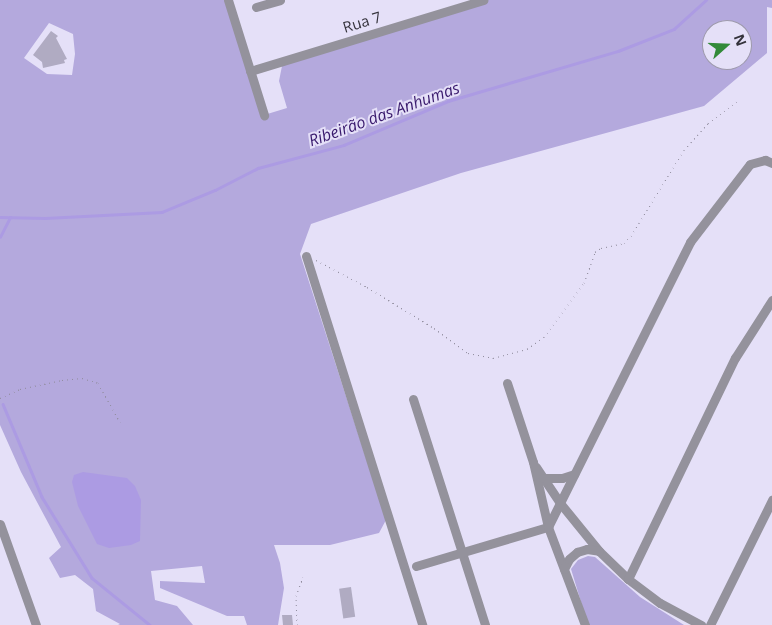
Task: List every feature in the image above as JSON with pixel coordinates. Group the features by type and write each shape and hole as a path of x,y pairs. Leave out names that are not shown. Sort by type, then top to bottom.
{"street":[{"path":"228,0 264,115"},
{"path":"256,8 280,0"},
{"name":"Rua 7","path":"250,71 483,0"},
{"path":"416,566 548,527 690,242 750,164 765,160 772,163"},
{"path":"306,256 422,625"},
{"path":"628,579 735,358 772,300"},
{"path":"507,383 533,462 548,527 585,625"},
{"path":"413,399 485,625"},
{"path":"533,462 560,503 599,551 628,579 660,604 701,625"},
{"path":"544,478 562,478 574,474"},
{"path":"710,625 772,500"},
{"path":"0,524 36,625"},
{"path":"564,569 569,559 577,552 587,549 599,551"}],"path":[{"path":"306,256 367,287 434,328 468,353 493,358 528,349 544,337 584,283 596,252 601,248 624,243 631,236 684,150 708,123 738,100"},
{"path":"0,398 20,390 62,380 82,378 98,383 120,422"},
{"path":"297,625 296,596 303,577"}],"shaded area":[{"path":"0,0 227,0 264,115 287,108 279,81 283,61 483,0 772,0 772,8 767,7 767,53 752,66 752,20 702,20 702,70 747,70 704,106 461,173 311,224 300,254 386,520 379,533 330,545 274,545 280,563 284,588 278,625 247,625 244,616 227,616 160,588 160,581 205,583 202,566 151,571 155,600 177,606 193,625 118,625 120,624 96,611 93,589 75,575 60,578 49,558 61,547 21,472 0,425","holes":["49,23 73,34 75,54 72,75 47,74 24,58"]},
{"path":"83,472 127,478 135,486 141,500 140,541 131,545 109,548 97,544 78,506 72,482 74,475"},
{"path":"588,556 595,557 640,597 684,625 588,625 571,569 578,560"}],"building":[{"path":"51,31 58,36 56,38 67,59 64,60 65,63 43,68 42,62 33,55"},
{"path":"351,587 355,617 343,618 339,589"},
{"path":"282,615 292,615 293,625 283,625"}],"waterway":[{"name":"Ribeirão das Anhumas","path":"0,217 45,218 162,212 215,190 258,168 344,145 448,101 618,51 674,29 706,0"},
{"path":"0,237 10,217"},
{"path":"3,404 42,497 92,578 150,625"}]}
